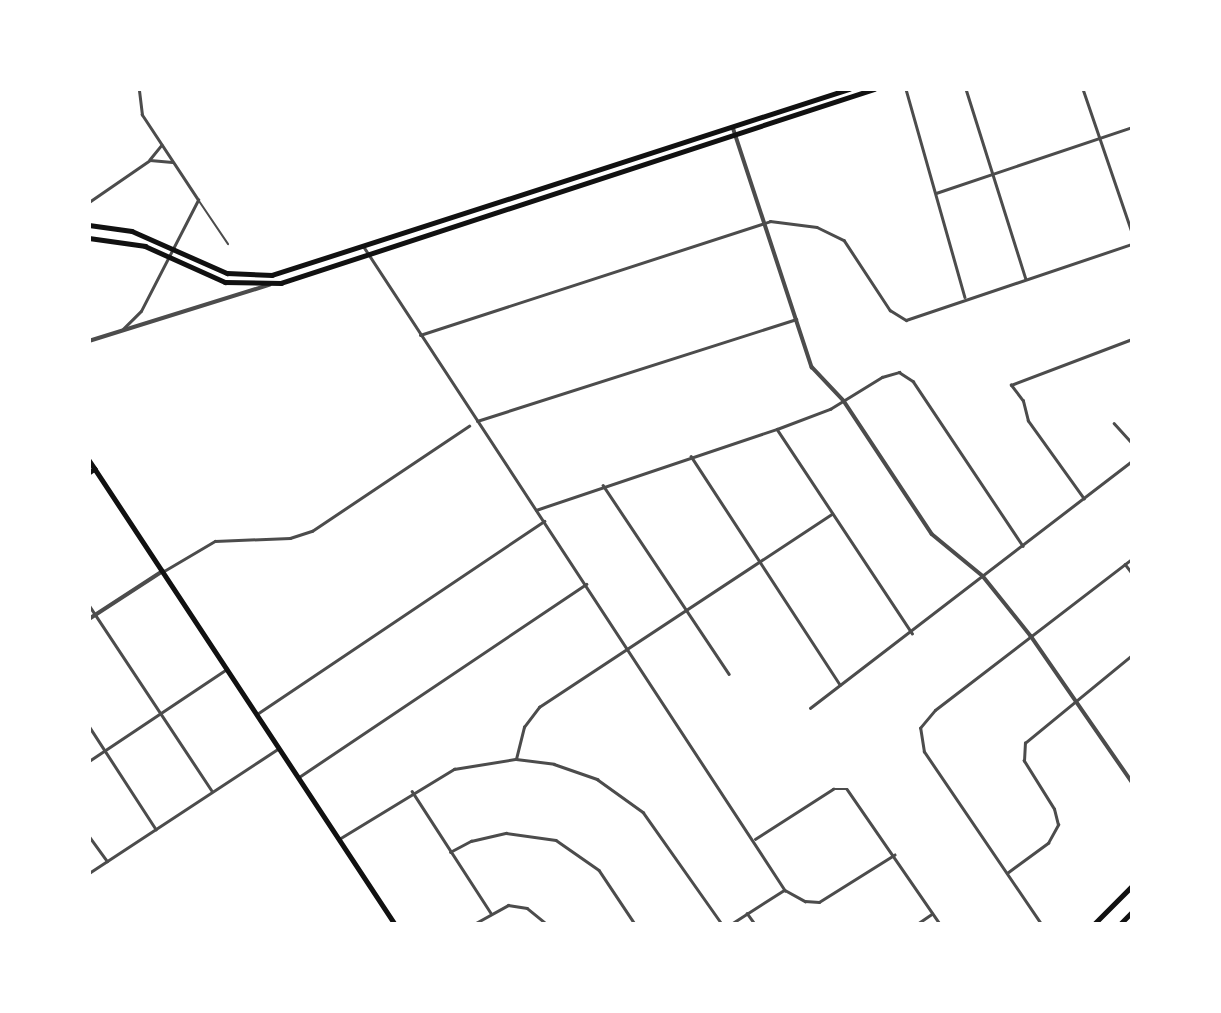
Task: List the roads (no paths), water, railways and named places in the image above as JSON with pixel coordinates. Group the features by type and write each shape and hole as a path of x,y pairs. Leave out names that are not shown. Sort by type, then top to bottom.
{"main road":[{"path":"89,225 132,231 239,275 272,275 303,268 849,89"},
{"path":"89,238 133,243 225,282 269,285 874,89"},
{"path":"89,460 395,924"},
{"path":"89,473 95,469"},
{"path":"1094,924 1132,886"},
{"path":"1120,924 1132,912"}],"street":[{"path":"121,331 141,311 198,200 142,115 139,89"},
{"path":"906,89 965,298"},
{"path":"966,89 1026,279"},
{"path":"1083,89 1132,232"},
{"path":"733,127 812,367 844,401 932,534 983,576 1031,636 1132,782"},
{"path":"936,193 1132,127"},
{"path":"89,202 150,160 162,145"},
{"path":"150,160 173,163"},
{"path":"420,335 764,222 817,227 844,240 899,318 920,318 965,298 1132,244"},
{"path":"364,247 755,839 785,890 805,901 819,902 895,854"},
{"path":"89,341 269,285"},
{"path":"477,421 796,319"},
{"path":"1084,499 1028,421 1023,401 1011,385 1132,339"},
{"path":"536,510 603,485 777,429 844,401 882,377 902,373 910,377 1023,546"},
{"path":"1114,423 1132,443"},
{"path":"89,619 215,541 279,540 312,531 469,426"},
{"path":"777,429 912,633"},
{"path":"691,456 841,686"},
{"path":"810,708 912,633 1132,461"},
{"path":"603,485 729,674"},
{"path":"516,759 524,727 540,707 832,514"},
{"path":"257,714 544,522"},
{"path":"1041,924 924,752 919,734 929,716 1132,559"},
{"path":"1125,564 1132,573"},
{"path":"299,777 586,584"},
{"path":"89,605 212,792"},
{"path":"1007,873 1041,849 1056,831 1057,814 1027,767 1023,750 1033,733 1132,655"},
{"path":"89,761 227,669"},
{"path":"89,726 156,829"},
{"path":"89,873 279,748"},
{"path":"339,839 412,791 454,769 516,759 580,772 634,804 667,841 722,924"},
{"path":"755,839 833,789 843,788 857,798 940,924"},
{"path":"412,791 491,913"},
{"path":"450,852 471,841 506,833 556,840 599,870 635,924"},
{"path":"89,836 107,861"},
{"path":"731,924 785,890"},
{"path":"474,924 508,905 520,906 547,924"},
{"path":"747,913 755,924"},
{"path":"917,924 933,914"}],"lane":[{"path":"198,200 228,243"}]}
